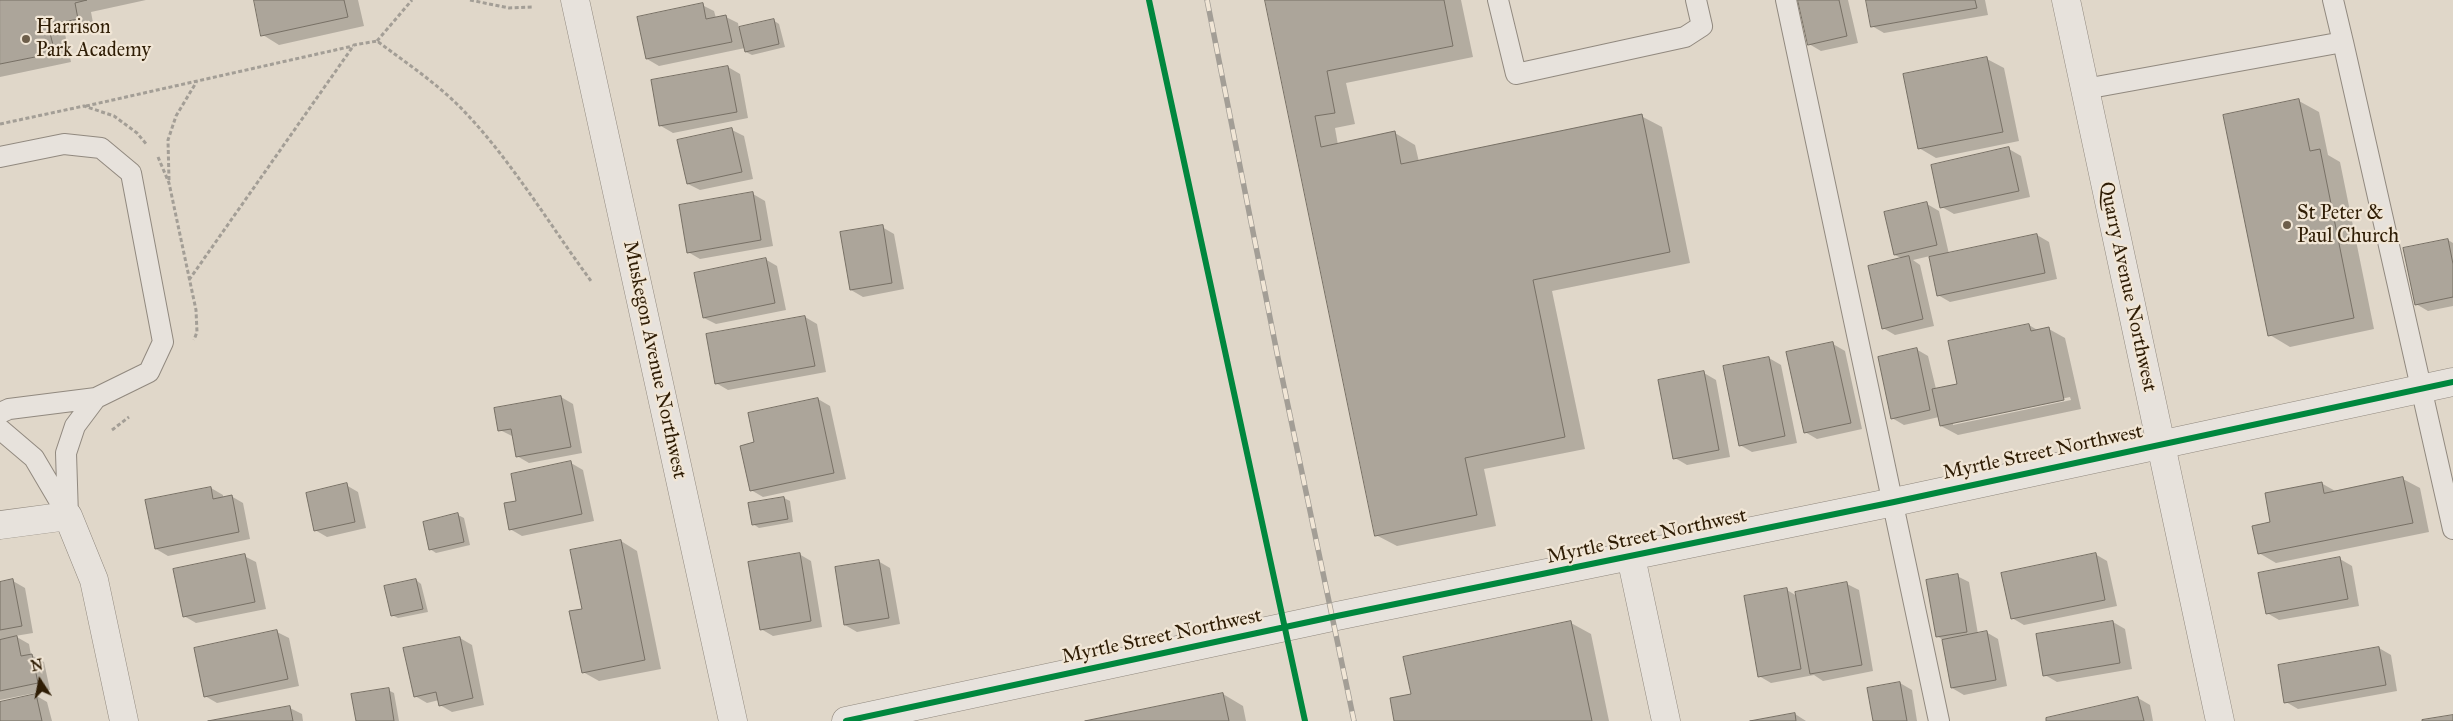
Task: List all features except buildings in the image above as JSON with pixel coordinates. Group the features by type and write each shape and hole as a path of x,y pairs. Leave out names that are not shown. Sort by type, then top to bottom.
{"street":[{"name":"Muskegon Avenue Northwest","path":"576,0 733,721"},
{"name":"Quarry Avenue Northwest","path":"2066,0 2220,721"},
{"name":"Myrtle Street Northwest","path":"846,721 918,713 1332,617 1894,502 2453,382"},
{"path":"0,525 68,516 94,580 124,721"},
{"path":"1631,557 1666,721"}],"lane":[{"path":"1498,0 1516,74 1685,38 1702,26 1696,0"},
{"path":"1786,0 1939,721"},
{"path":"2333,0 2423,388 2453,528"},
{"path":"2085,89 2343,42"},
{"path":"0,157 64,144 100,148 131,173 162,342 149,372 96,398 9,409 0,413"},
{"path":"68,516 66,453 75,426 96,398"},
{"path":"0,429 34,458 68,516"}],"path":[{"path":"84,106 377,41 412,0"},
{"path":"470,0 509,8 534,7"},
{"path":"377,41 435,84 460,108 492,144 591,282"},
{"path":"190,280 354,46"},
{"path":"169,183 168,140 176,116 198,80"}],"railway":[{"path":"1207,0 1278,358 1354,721"}],"cycle path":[{"path":"1149,0 1305,721"},
{"path":"846,721 1332,617 1894,502 2453,382"}],"place":[{"name":"Harrison Park Academy","path":"26,39"},
{"name":"St Peter & Paul Church","path":"2287,225"}]}
